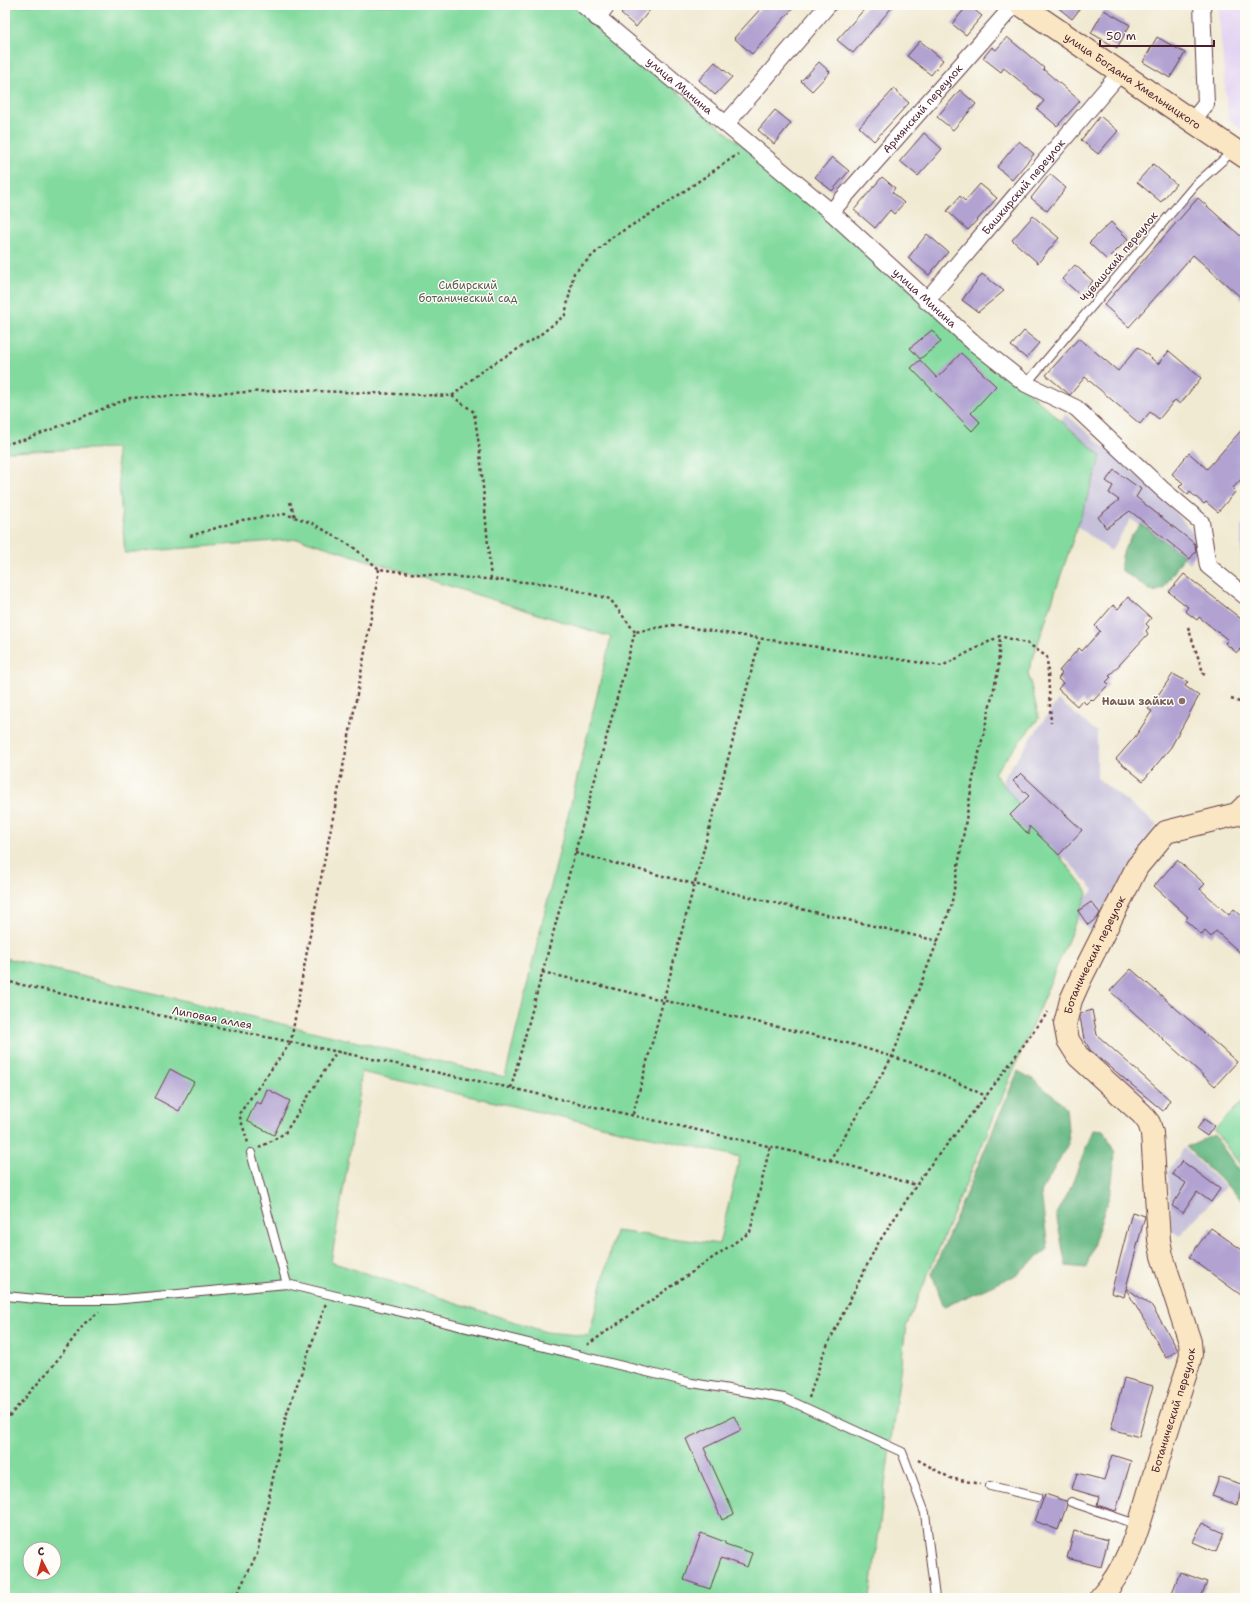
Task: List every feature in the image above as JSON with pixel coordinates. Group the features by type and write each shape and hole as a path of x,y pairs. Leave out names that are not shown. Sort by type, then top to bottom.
{"street":[{"name":"улица Минина","path":"583,5 831,212 974,343 1026,384 1076,408 1162,490 1201,522 1208,566 1245,596"},
{"path":"597,18 608,5"},
{"path":"726,124 828,5"},
{"name":"Армянский переулок","path":"831,212 1014,5"},
{"name":"улица Богдана Хмельницкого","path":"1020,5 1120,74 1240,153"},
{"path":"1192,121 1206,104 1202,5"},
{"name":"Башкирский переулок","path":"926,300 1120,74"},
{"name":"Ботанический переулок","path":"1100,1598 1115,1581 1124,1565 1139,1525 1188,1366 1190,1342 1162,1256 1159,1240 1152,1133 1142,1114 1078,1056 1068,1040 1064,1024 1071,1000 1080,980 1138,867 1158,840 1166,832 1237,814 1245,806"}],"lane":[{"name":"Чувашский переулок","path":"1026,384 1195,185 1240,153"},
{"path":"252,1152 287,1284"},
{"path":"5,1296 47,1300 113,1300 287,1284 692,1383 784,1398 902,1452 925,1513 935,1598"},
{"path":"990,1486 1037,1497"},
{"path":"1072,1502 1139,1525"}],"path":[{"path":"452,396 483,370 536,338 565,315 574,273 610,238 657,210 732,159 749,144"},
{"path":"5,444 27,439 130,398 289,390 452,396 474,412 480,452 491,580"},
{"path":"290,502 295,517"},
{"path":"190,536 242,520 285,514 312,522 353,547 379,569 491,580 551,584 610,599 635,632"},
{"path":"337,1051 285,1133 252,1152 239,1114 291,1042 303,969 367,649 379,569"},
{"path":"635,632 672,625 942,666 1000,636 1029,644 1047,657 1051,723"},
{"path":"1188,627 1204,678"},
{"path":"511,1088 635,632"},
{"path":"830,1160 892,1057 951,907 973,779 998,670 1000,636"},
{"path":"633,1114 760,639"},
{"path":"1231,698 1245,704"},
{"path":"574,853 694,884 938,941"},
{"path":"542,972 851,1044 922,1066 986,1096"},
{"name":"Липовая аллея","path":"5,981 138,1011 337,1051 633,1114 830,1160 917,1185"},
{"path":"805,1408 824,1352 877,1245 917,1185 986,1096 1049,1010"},
{"path":"574,1354 750,1232 770,1146"},
{"path":"235,1598 257,1554 286,1416 329,1294"},
{"path":"5,1421 52,1367 85,1323 113,1300"},
{"path":"902,1452 950,1478 990,1486"}],"shaded area":[{"path":"1218,5 1245,5 1245,132 1228,118"},
{"path":"1066,414 1168,503 1202,544 1190,563 1131,519 1111,551 1074,524 1049,434"},
{"path":"1245,521 1245,577 1241,573 1241,527"},
{"path":"1058,700 1097,732 1097,778 1157,825 1092,934 1071,912 1094,890 1064,857 1027,874 999,875 1004,777"},
{"path":"1184,1148 1225,1187 1179,1236 1171,1230 1168,1172"}],"green space":[{"name":"Сибирский ботанический сад","path":"5,5 572,5 828,216 1101,456 1028,673 1039,718 994,773 1088,892 906,1327 870,1598 5,1598 5,958 505,1077 611,637 300,539 125,553 116,448 5,452","holes":["361,1072 740,1157 719,1244 615,1231 589,1336 546,1332 331,1262 360,1091"]},
{"path":"1141,524 1184,556 1163,589 1153,592 1121,570 1122,557 1126,545"},
{"path":"1018,1071 1034,1080 1066,1107 1069,1142 1041,1192 1048,1249 1014,1276 944,1307 932,1274"},
{"path":"1242,1102 1245,1105 1245,1171 1214,1130"},
{"path":"1093,1130 1105,1131 1115,1154 1111,1190 1086,1268 1066,1266 1056,1214 1072,1184"},
{"path":"1214,1135 1245,1179 1245,1203 1186,1147"}],"building":[{"path":"629,5 654,5 636,27 621,14"},
{"path":"764,5 796,5 752,54 734,38"},
{"path":"868,5 894,5 853,53 837,40"},
{"path":"968,5 982,16 966,35 952,24"},
{"path":"1055,5 1083,5 1072,19"},
{"path":"1104,10 1130,25 1117,48 1091,33"},
{"path":"1007,37 1080,101 1057,126 1037,109 1044,101 1004,68 1001,72 983,58 992,47 996,50"},
{"path":"1157,37 1185,53 1170,78 1143,62"},
{"path":"920,41 943,60 931,75 907,56"},
{"path":"715,62 732,77 715,95 699,80"},
{"path":"819,62 830,72 812,91 801,81"},
{"path":"894,89 909,103 874,141 859,127"},
{"path":"960,90 976,104 953,130 937,117"},
{"path":"775,110 791,123 774,144 758,130"},
{"path":"1100,116 1118,131 1098,154 1081,140"},
{"path":"924,133 942,149 918,176 900,161"},
{"path":"1019,141 1034,154 1012,180 997,167"},
{"path":"832,157 849,171 832,191 815,177"},
{"path":"1153,164 1176,184 1161,202 1137,182"},
{"path":"1050,174 1066,188 1047,211 1031,198"},
{"path":"882,177 895,188 892,192 904,203 894,214 890,210 875,228 854,210"},
{"path":"980,184 997,198 968,230 947,211 960,196 965,201"},
{"path":"1198,198 1245,240 1245,301 1193,255 1129,327 1104,305"},
{"path":"1033,216 1059,238 1038,263 1012,240"},
{"path":"1111,222 1128,239 1107,260 1089,243"},
{"path":"927,234 948,252 929,275 908,258"},
{"path":"1075,265 1093,281 1080,295 1062,279"},
{"path":"982,274 1004,291 978,312 962,300"},
{"path":"932,330 941,342 920,359 910,348"},
{"path":"1024,331 1039,343 1026,358 1011,346"},
{"path":"1079,338 1118,371 1138,347 1158,364 1169,351 1201,378 1180,404 1175,400 1159,419 1150,412 1140,424 1085,377 1070,395 1046,375"},
{"path":"961,353 996,386 971,413 980,422 972,431 911,368 920,360 937,378"},
{"path":"1245,426 1245,475 1233,488 1236,491 1218,512 1206,502 1204,504 1190,492 1188,495 1179,487 1183,483 1172,474 1189,453 1207,469"},
{"path":"1114,470 1141,489 1136,497 1195,544 1196,551 1190,559 1130,511 1106,528 1098,517 1119,500 1109,493 1113,486 1106,481"},
{"path":"1184,574 1245,622 1245,654 1240,649 1237,653 1225,643 1228,640 1199,617 1197,620 1185,611 1188,607 1169,592"},
{"path":"1128,597 1151,618 1146,624 1149,627 1146,631 1148,634 1109,676 1111,677 1106,682 1109,684 1093,701 1091,699 1086,704 1082,700 1077,706 1058,689 1063,683 1058,679 1062,673 1059,671 1079,648 1082,651 1100,631 1095,626 1113,605 1118,609"},
{"path":"1173,674 1188,682 1185,686 1199,696 1171,747 1143,781 1116,759 1135,737 1152,711 1148,709"},
{"path":"1021,773 1082,830 1059,855 1029,826 1029,835 1010,815 1029,796 1013,781"},
{"path":"1177,860 1205,884 1200,889 1229,915 1234,909 1245,919 1245,957 1216,931 1211,937 1205,931 1202,935 1185,920 1188,917 1154,886"},
{"path":"1091,902 1100,913 1097,918 1088,925 1078,911"},
{"path":"1131,969 1237,1062 1215,1086 1110,991"},
{"path":"1092,1010 1097,1035 1170,1100 1163,1111 1090,1050 1084,1039 1080,1014"},
{"path":"170,1069 194,1082 179,1111 155,1098"},
{"path":"267,1089 290,1101 274,1135 247,1121 256,1102 261,1104"},
{"path":"1204,1119 1214,1126 1207,1136 1197,1129"},
{"path":"1182,1161 1220,1189 1211,1202 1197,1192 1183,1213 1172,1206 1186,1183 1172,1174"},
{"path":"1132,1212 1145,1216 1126,1288 1152,1306 1178,1350 1166,1358 1126,1289 1124,1297 1111,1293"},
{"path":"1211,1228 1245,1252 1245,1298 1189,1257"},
{"path":"1124,1378 1153,1386 1139,1437 1111,1429"},
{"path":"734,1416 741,1430 704,1448 734,1514 722,1520 686,1439"},
{"path":"1112,1455 1131,1461 1116,1511 1097,1505 1099,1497 1072,1489 1077,1473 1104,1480"},
{"path":"1219,1477 1244,1485 1237,1505 1212,1496"},
{"path":"1045,1494 1066,1501 1067,1505 1058,1530 1035,1521"},
{"path":"1202,1523 1224,1533 1216,1552 1193,1542"},
{"path":"1074,1531 1108,1540 1101,1567 1067,1558"},
{"path":"701,1533 725,1542 725,1544 752,1553 747,1567 721,1558 710,1589 684,1580"},
{"path":"1180,1572 1207,1582 1201,1598 1170,1598"}],"place":[{"name":"Наши зайки","path":"1182,701"}]}
